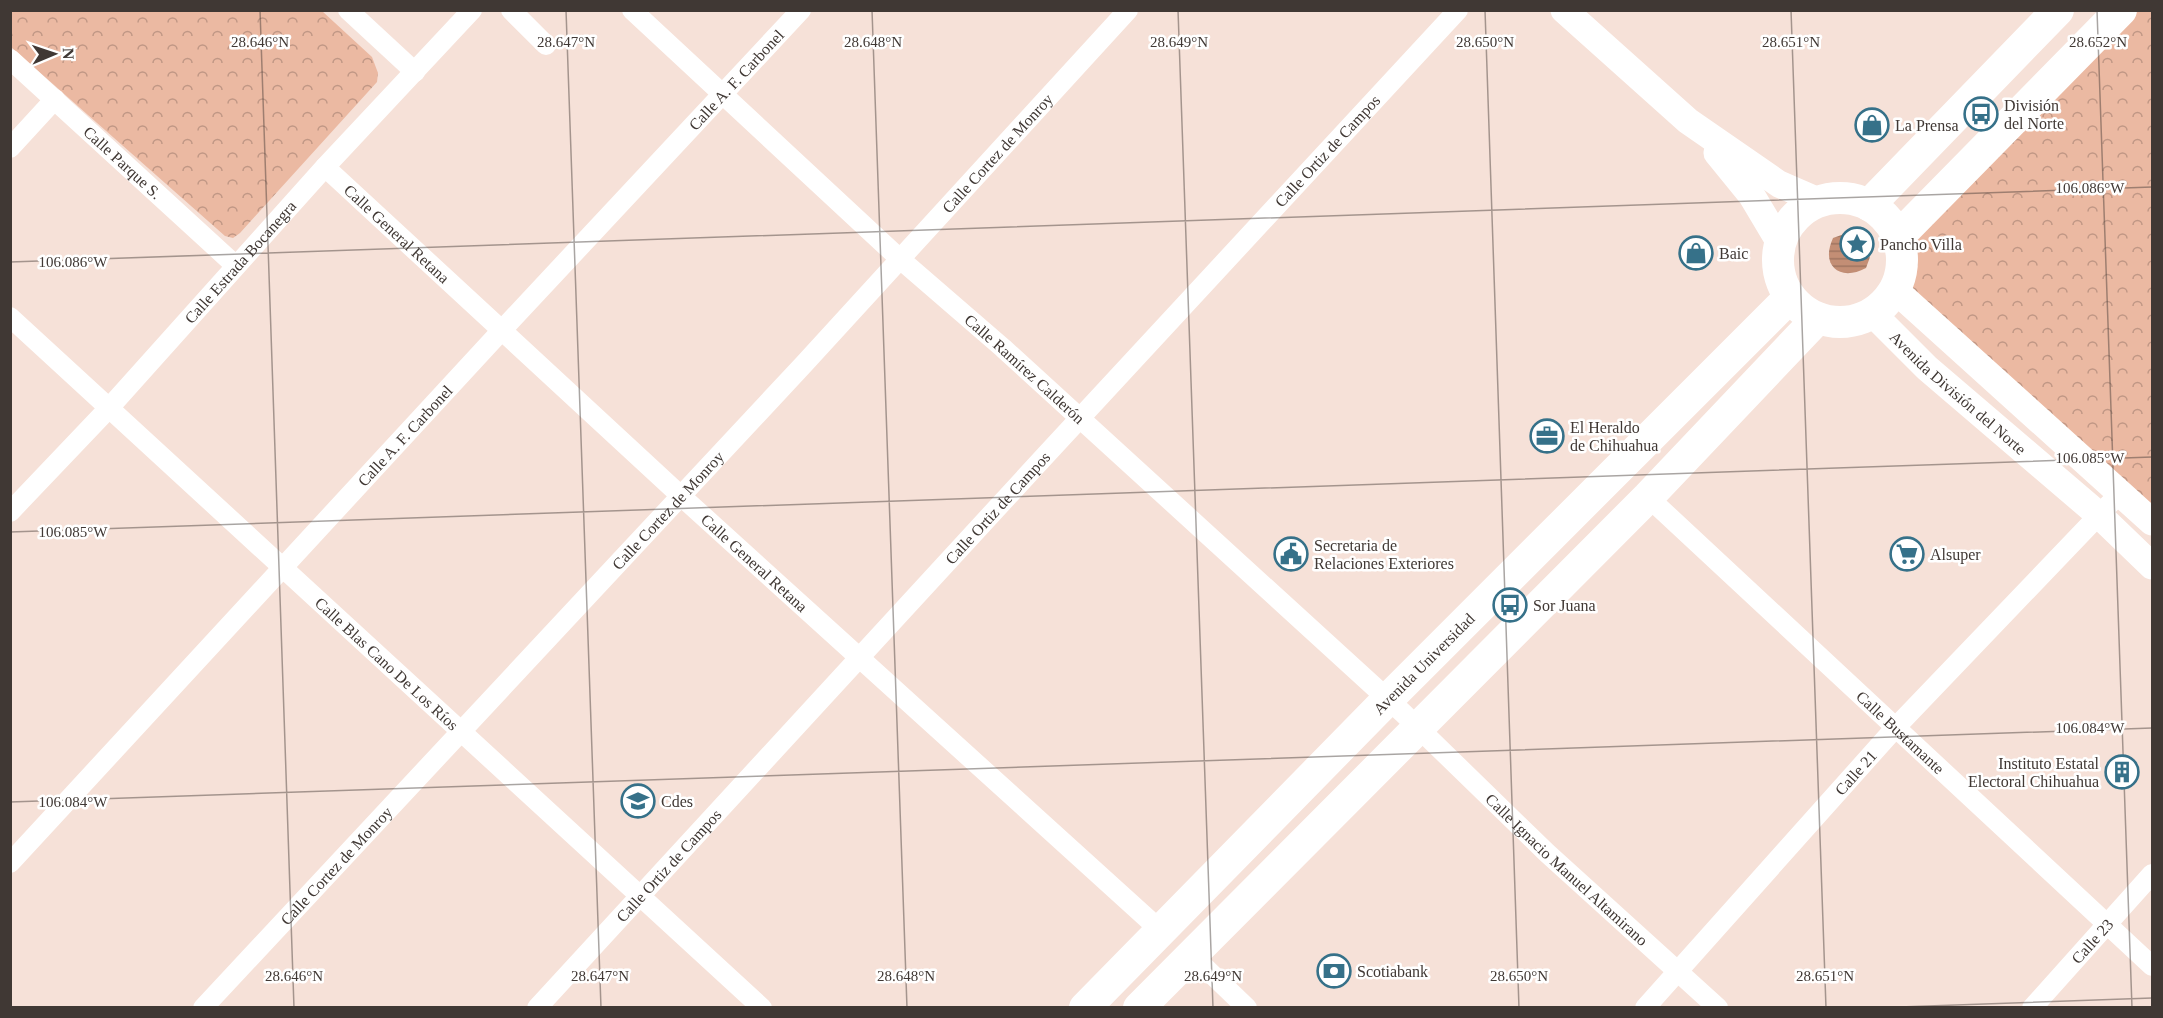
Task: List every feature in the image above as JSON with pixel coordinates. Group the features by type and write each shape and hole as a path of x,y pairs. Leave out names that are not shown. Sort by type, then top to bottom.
{"main road":[{"path":"1564,10 1688,121 1779,184 1818,201"},
{"path":"1869,205 2058,10"},
{"path":"1898,237 2121,10"},
{"path":"1688,121 1752,196 1780,243"},
{"path":"1835,198 1853,199 1869,205 1893,226 1898,237 1902,255 1902,273 1895,290 1890,299 1873,314 1856,322 1836,323 1817,319 1798,308 1780,280 1777,260 1780,243 1790,223 1802,210 1818,201 1835,198"},
{"name":"Avenida División del Norte","path":"1895,290 2152,522"},
{"name":"Avenida Universidad","path":"1085,1008 1388,699 1790,298"},
{"name":"Avenida División del Norte","path":"1873,314 1927,368 2099,515 2152,566"},
{"path":"1139,1008 1648,497 1817,319"}],"street":[{"path":"348,10 414,72"},
{"name":"Calle Estrada Bocanegra","path":"10,512 109,408 235,265 472,10"},
{"path":"511,10 546,45"},
{"name":"Calle Ramírez Calderón","path":"632,10 900,259 1003,348 1419,728"},
{"name":"Calle A. F. Carbonel","path":"10,863 801,10"},
{"name":"Calle Cortez de Monroy","path":"203,1008 681,496 1128,10"},
{"name":"Calle Ortiz de Campos","path":"537,1008 1081,419 1199,287 1458,10"},
{"name":"Calle Parque S.","path":"10,59 235,265"},
{"path":"10,148 55,99"},
{"name":"Calle General Retana","path":"325,167 681,496 1160,930"},
{"name":"Calle Blas Cano De Los Ríos","path":"10,317 762,1008"},
{"name":"Calle 21","path":"1645,1008 1896,727 2121,492"},
{"name":"Calle Bustamante","path":"1648,497 2152,966"},
{"name":"Calle Ignacio Manuel Altamirano","path":"1419,728 1547,853 1718,1008"},
{"name":"Calle 23","path":"2032,1008 2152,874"},
{"path":"1192,955 1247,1008"}],"green space":[{"path":"11,11 322,11 372,57 378,73 377,82 233,238 225,236 11,47"},
{"path":"2121,11 2152,11 2152,522 1895,290 1901,264 1898,237"}],"shaded area":[{"path":"1847,233 1870,257 1866,268 1857,272 1848,273 1835,269 1829,256 1833,238"}],"place":[{"name":"División del Norte","path":"1981,114"},
{"name":"La Prensa","path":"1872,125"},
{"name":"Pancho Villa","path":"1857,244"},
{"name":"Baic","path":"1696,253"},
{"name":"El Heraldo de Chihuahua","path":"1547,436"},
{"name":"Secretaria de Relaciones Exteriores","path":"1291,554"},
{"name":"Alsuper","path":"1907,554"},
{"name":"Sor Juana","path":"1510,605"},
{"name":"Instituto Estatal Electoral Chihuahua","path":"2122,772"},
{"name":"Cdes","path":"638,801"},
{"name":"Scotiabank","path":"1334,971"}]}
